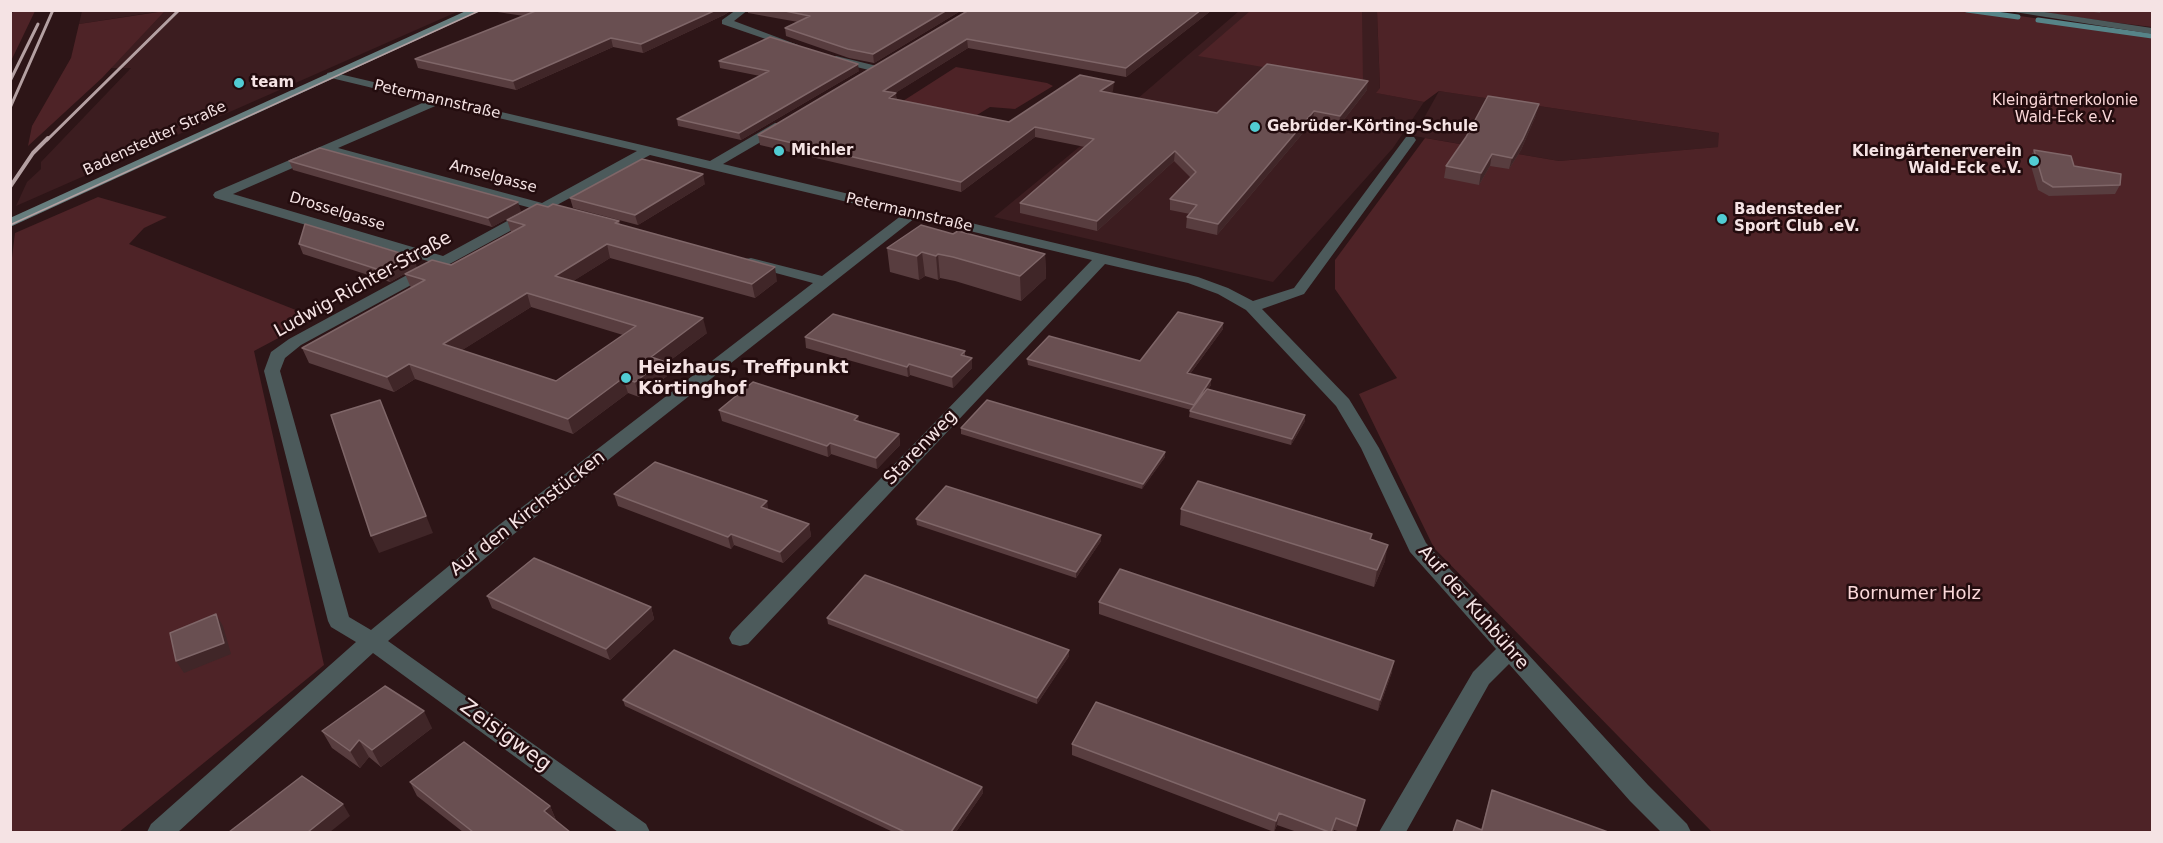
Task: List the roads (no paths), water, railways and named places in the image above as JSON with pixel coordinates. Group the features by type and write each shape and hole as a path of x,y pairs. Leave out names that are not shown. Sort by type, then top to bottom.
{"street":[{"name":"Badenstedter Straße","path":"10,223 477,10"},
{"path":"743,10 726,22 804,49"},
{"path":"2007,10 2152,31"},
{"path":"825,56 882,66 865,76"},
{"name":"Petermannstraße","path":"331,75 1193,279 1223,291 1252,308"},
{"path":"326,149 440,100"},
{"path":"711,166 786,122"},
{"path":"1252,308 1299,291 1410,140"},
{"name":"Drosselgasse","path":"326,149 220,195 444,261"},
{"name":"Amselgasse","path":"326,149 566,214"},
{"name":"Ludwig-Richter-Straße","path":"371,642 339,621 272,371 277,356 295,342 647,151"},
{"name":"Auf den Kirchstücken","path":"160,832 371,642 502,533 912,214"},
{"path":"736,258 827,282"},
{"name":"Starenweg","path":"740,638 1102,258"},
{"name":"Auf der Kuhbühre","path":"1252,308 1343,403 1370,448 1417,547 1678,832"},
{"name":"Zeisigweg","path":"371,642 401,660 637,832"},
{"path":"1392,832 1482,678 1509,650"}],"waterway":[{"path":"1967,10 2018,17"},
{"path":"2038,20 2152,36"}],"tram line":[{"path":"10,225 481,10"}],"railway":[{"path":"10,108 53,10"},
{"path":"47,140 179,10"},
{"path":"10,81 38,24"},
{"path":"10,187 33,153 48,138"}],"place":[{"name":"team","path":"239,83"},
{"name":"Gebrüder-Körting-Schule","path":"1255,127"},
{"name":"Michler","path":"779,151"},
{"name":"Kleingärtenerverein Wald-Eck e.V.","path":"2034,161"},
{"name":"Badensteder Sport Club .eV.","path":"1722,219"},
{"name":"Heizhaus, Treffpunkt Körtinghof","path":"626,378"}],"park label":[{"name":"Kleingärtnerkolonie Wald-Eck e.V.","path":"2065,110"},
{"name":"Bornumer Holz","path":"1914,594"}]}
